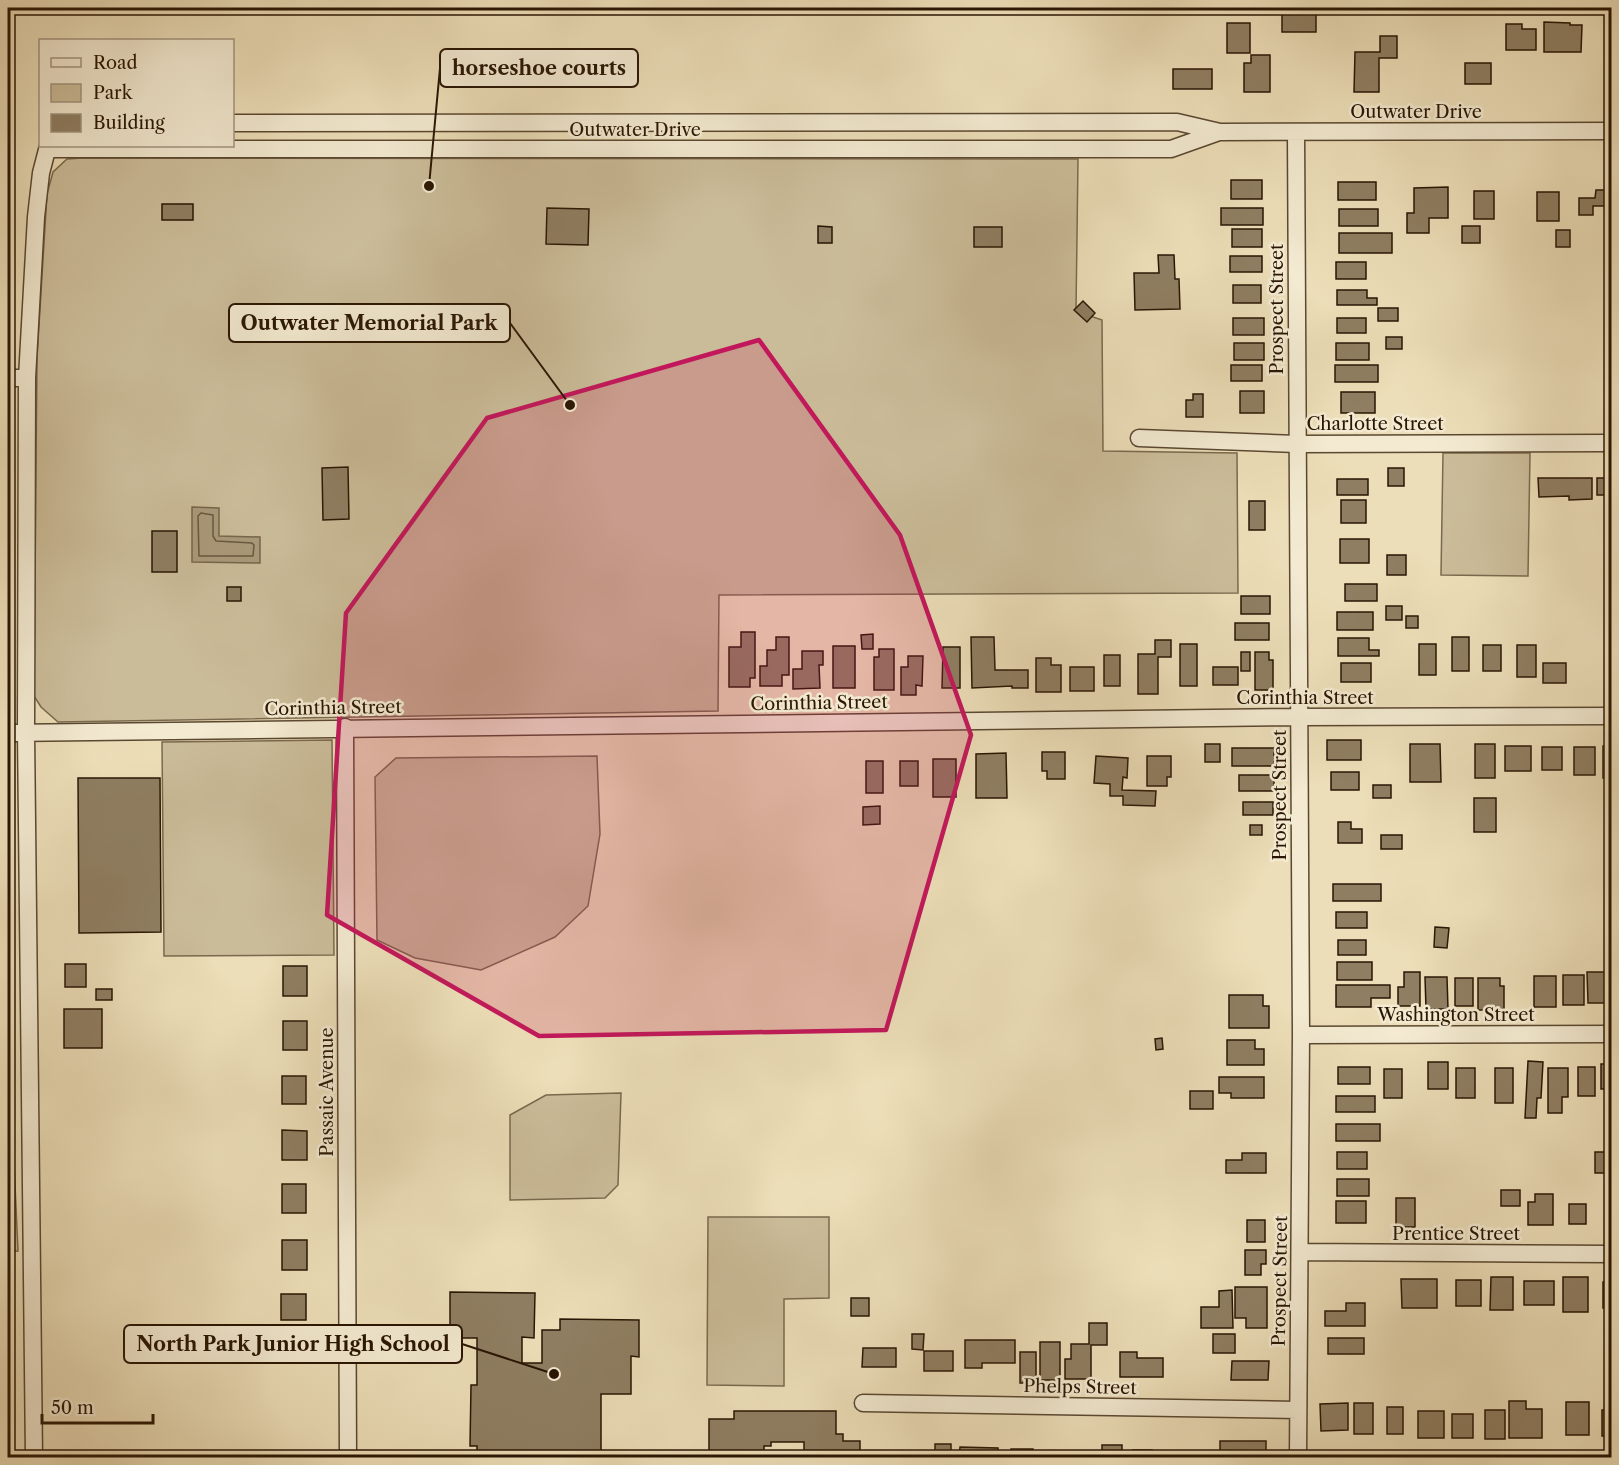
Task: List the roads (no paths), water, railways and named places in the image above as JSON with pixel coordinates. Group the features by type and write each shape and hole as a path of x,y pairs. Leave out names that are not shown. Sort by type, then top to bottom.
{"street":[{"name":"Outwater Drive","path":"234,123 1177,122 1220,132 1611,131"},
{"name":"Outwater Drive","path":"48,147 1171,149 1220,132"},
{"name":"Prospect Street","path":"1296,132 1301,1035 1298,1458"},
{"path":"34,1458 26,732 27,378 36,216 41,173 48,147"},
{"path":"8,378 27,378"},
{"name":"Charlotte Street","path":"1138,438 1297,444 1611,443"},
{"name":"Corinthia Street","path":"8,733 345,727 1611,716"},
{"name":"Passaic Avenue","path":"345,727 348,1458"},
{"name":"Washington Street","path":"1301,1035 1611,1034"},
{"name":"Prentice Street","path":"1300,1252 1611,1254"},
{"name":"Phelps Street","path":"863,1403 1297,1410"}],"water":[{"path":"192,507 219,508 219,536 260,537 260,563 192,562"}],"place":[{"name":"horseshoe courts","path":"429,186"},
{"name":"Outwater Memorial Park","path":"570,405"},
{"name":"North Park Junior High School","path":"554,1374"}]}
